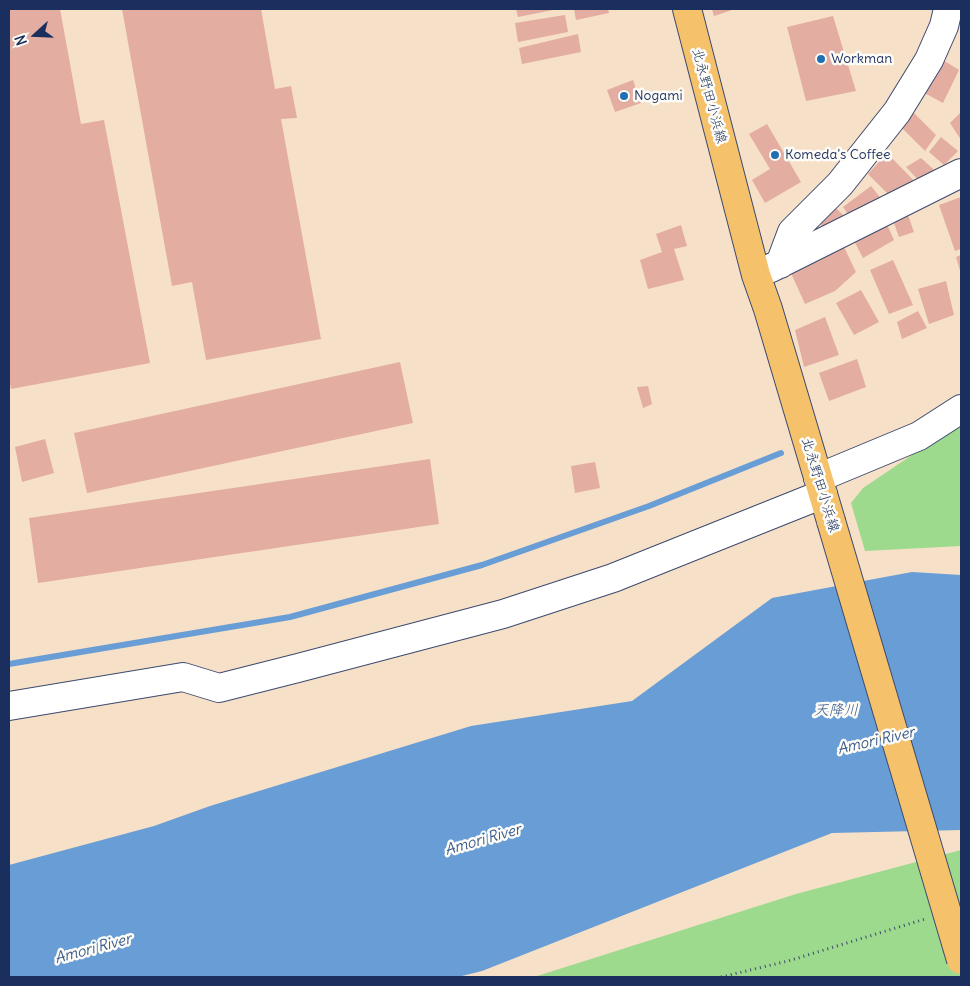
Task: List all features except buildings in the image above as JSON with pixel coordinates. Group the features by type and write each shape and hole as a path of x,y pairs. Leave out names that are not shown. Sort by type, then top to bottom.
{"main road":[{"name":"北永野田小浜線","path":"687,9 768,269 768,309 961,960"}],"street":[{"path":"768,269 792,232 840,184 897,112 929,60 944,26 948,9"},
{"path":"768,269 961,174"},
{"path":"9,706 183,677 219,688 503,614 613,578 820,486 919,436 961,409"}],"path":[{"path":"721,977 788,961 934,916"}],"green space":[{"path":"961,422 961,546 865,551 851,503 863,488"},
{"path":"961,850 961,977 534,977 796,894"}],"water":[{"name":"天降川","path":"912,572 961,575 961,830 832,833 482,971 458,977 9,977 9,865 154,826 210,806 471,726 632,701 772,598"}],"waterway":[{"path":"9,664 290,617 482,565 649,506 781,453"}],"place":[{"name":"Workman","path":"821,59"},
{"name":"Nogami","path":"624,96"},
{"name":"Komeda's Coffee","path":"775,155"}],"water label":[{"name":"Amori River","path":"876,741"},
{"name":"Amori River","path":"483,840"},
{"name":"Amori River","path":"93,949"}]}
